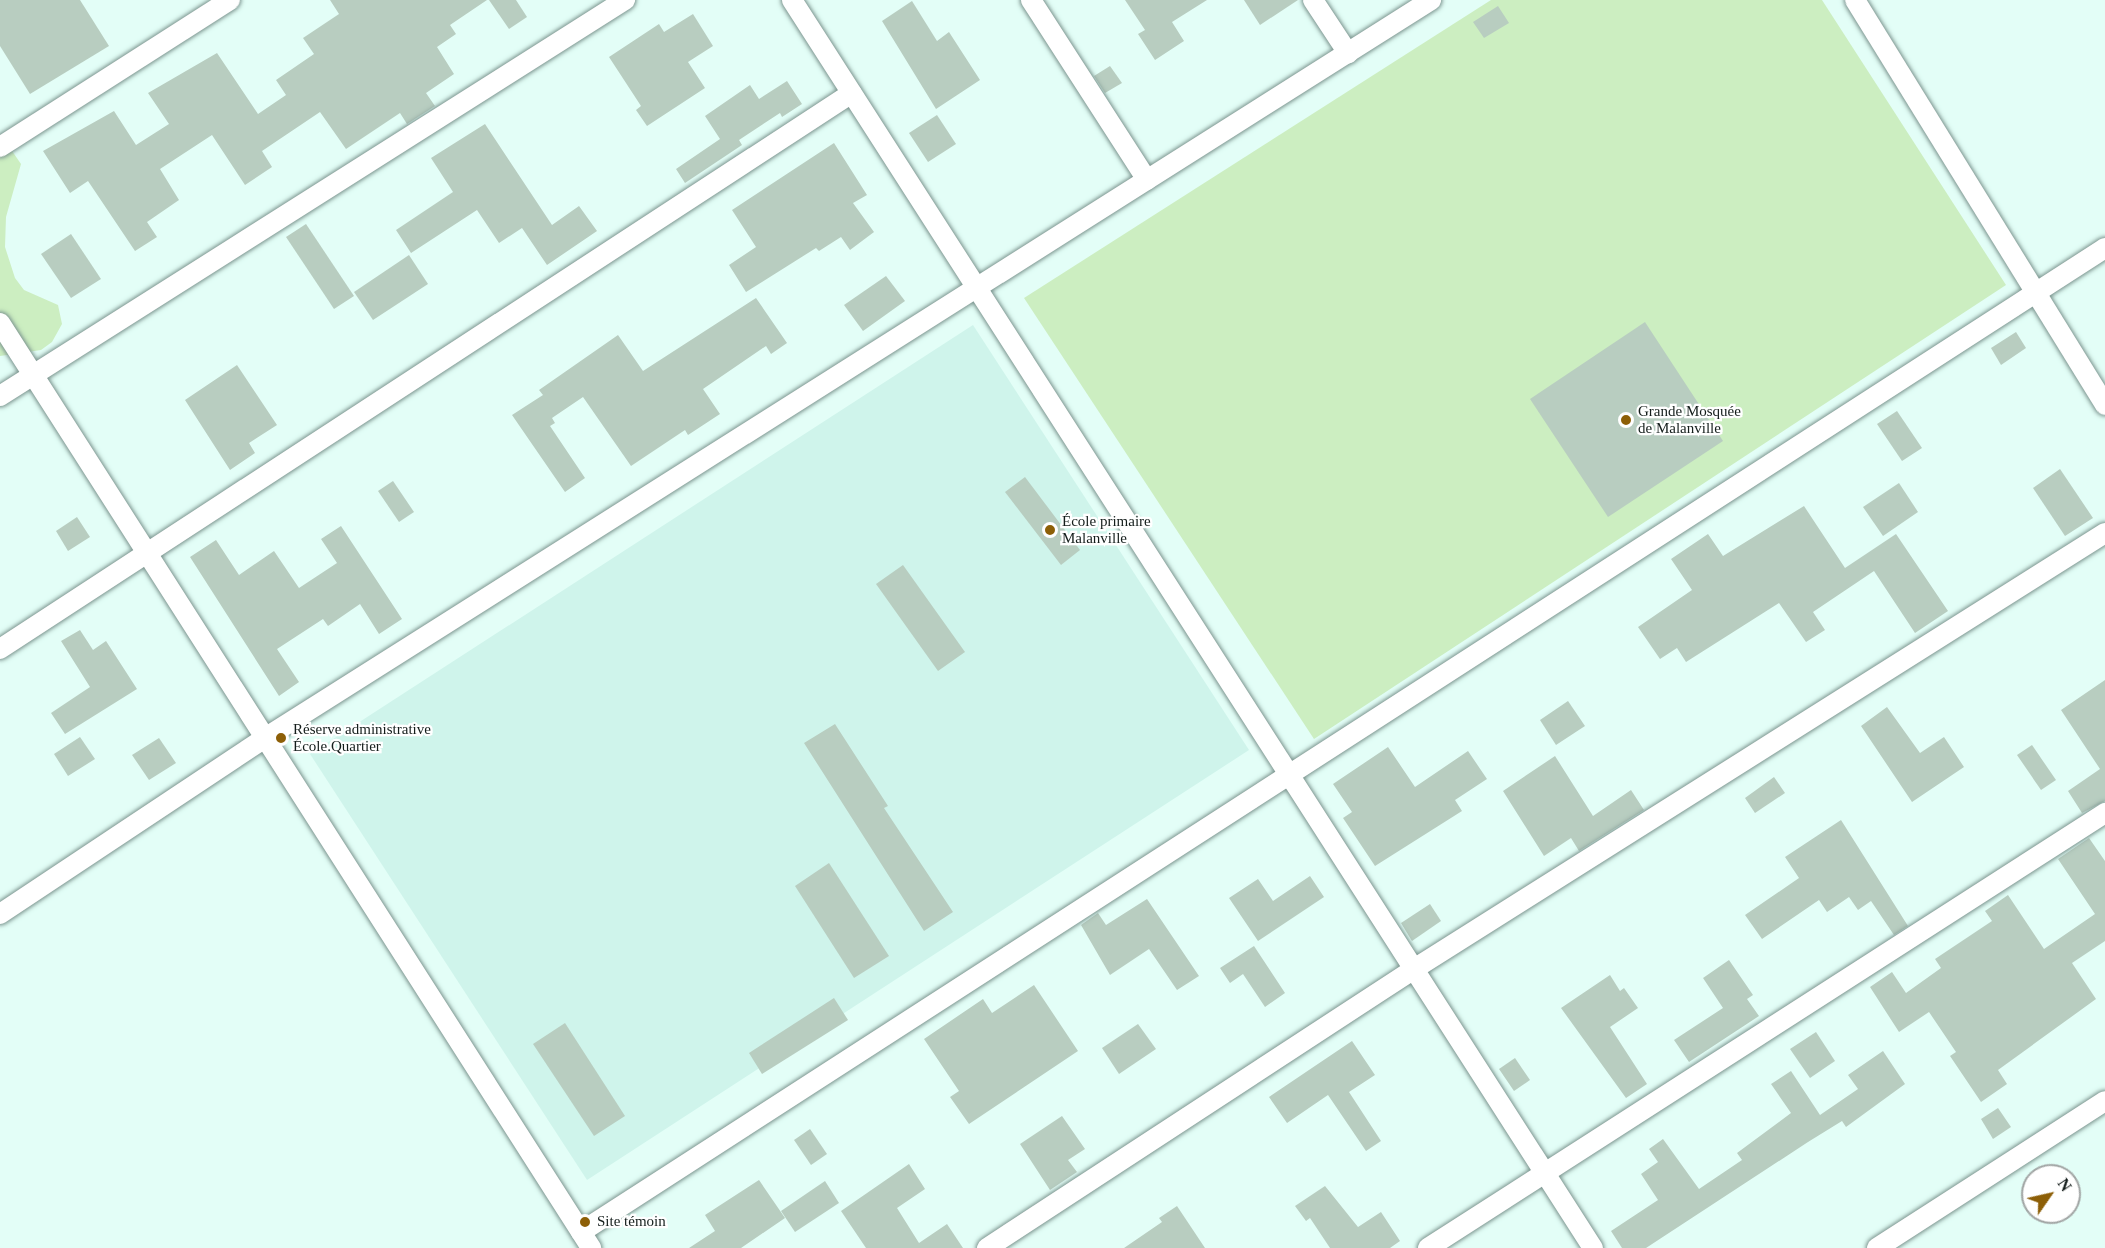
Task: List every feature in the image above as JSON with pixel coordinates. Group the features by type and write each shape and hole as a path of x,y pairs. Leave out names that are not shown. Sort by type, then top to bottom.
{"street":[{"path":"0,147 230,0"},
{"path":"0,396 625,0"},
{"path":"792,0 1593,1248"},
{"path":"1031,0 1147,180"},
{"path":"1313,0 1348,53"},
{"path":"0,914 265,738 978,290 1431,0"},
{"path":"1856,0 2105,405"},
{"path":"0,649 852,93"},
{"path":"0,323 586,1240 1288,774 2105,248"},
{"path":"987,1248 1414,969 2105,533"},
{"path":"1428,1248 2105,813"},
{"path":"1877,1248 2105,1101"}],"shaded area":[{"path":"973,325 1249,750 587,1180 310,754"}],"green space":[{"path":"1491,0 1822,0 2006,285 1314,739 1024,298"},
{"path":"0,143 10,148 21,164 6,217 5,247 15,278 24,290 58,305 62,324 52,342 41,350 0,356"}],"building":[{"path":"0,0 80,0 109,46 30,94 0,46"},
{"path":"330,0 487,0 450,25 456,34 437,47 454,74 426,93 435,106 407,124 400,113 346,149 320,112 262,151 272,167 245,185 212,135 160,169 179,200 147,222 157,237 135,251 88,181 70,193 43,151 114,111 136,145 169,124 148,93 217,53 258,114 286,95 276,80 314,54 303,38 339,14"},
{"path":"489,0 516,0 527,17 509,29"},
{"path":"1125,0 1207,0 1172,22 1184,41 1155,60 1138,34 1145,30"},
{"path":"1244,0 1298,0 1260,25"},
{"path":"912,1 937,41 949,32 980,80 936,109 882,21"},
{"path":"1498,6 1509,23 1484,38 1473,22"},
{"path":"693,14 713,46 688,62 705,88 647,126 636,110 641,106 609,57 659,24 664,32"},
{"path":"1110,66 1122,83 1105,93 1094,76"},
{"path":"787,81 802,104 782,117 780,113 739,140 742,145 685,183 676,169 720,139 705,116 750,85 759,99"},
{"path":"937,115 956,144 928,162 909,133"},
{"path":"485,124 552,225 579,206 597,231 547,265 522,228 499,243 477,210 411,253 396,230 453,192 431,158"},
{"path":"834,143 867,195 853,203 874,232 850,250 841,237 819,251 816,248 746,292 729,265 756,247 732,210"},
{"path":"306,224 354,296 334,309 286,237"},
{"path":"71,234 101,279 71,298 41,254"},
{"path":"409,255 428,284 373,320 354,292"},
{"path":"886,276 905,301 863,331 844,305"},
{"path":"756,298 787,343 771,354 766,346 703,389 720,414 688,435 685,430 631,466 583,397 552,418 555,423 550,426 585,478 565,492 512,415 543,395 539,390 618,335 643,371"},
{"name":"Grande Mosquée de Malanville","path":"1645,322 1723,441 1608,517 1530,399"},
{"path":"2016,332 2026,348 2001,365 1991,348"},
{"path":"237,365 277,425 249,443 255,453 230,470 185,400"},
{"path":"1897,411 1922,448 1902,461 1877,424"},
{"path":"2060,469 2093,518 2065,536 2033,488"},
{"path":"1025,477 1080,550 1061,565 1005,492"},
{"path":"393,481 414,512 399,522 378,491"},
{"path":"1899,483 1918,512 1883,536 1863,507"},
{"path":"1804,506 1845,568 1896,534 1948,611 1915,633 1874,571 1813,612 1825,630 1806,642 1779,603 1686,662 1677,648 1660,659 1638,627 1692,590 1671,559 1708,534 1723,556"},
{"path":"77,517 90,537 68,551 56,531"},
{"path":"341,526 402,619 379,634 360,604 328,626 323,619 277,649 299,682 279,696 190,557 216,540 239,575 274,551 299,588 337,563 321,539"},
{"path":"903,565 965,652 938,671 876,584"},
{"path":"80,630 93,650 106,641 137,689 65,734 51,713 90,687 61,641"},
{"path":"2105,680 2105,801 2082,813 2068,791 2100,769 2061,710"},
{"path":"1568,701 1585,726 1556,745 1540,720"},
{"path":"1887,707 1920,753 1944,737 1964,767 1912,802 1861,726"},
{"path":"835,724 888,806 884,808 953,912 924,931 804,743"},
{"path":"80,737 95,759 68,776 54,754"},
{"path":"159,738 176,763 149,780 132,755"},
{"path":"2032,745 2056,780 2041,790 2017,755"},
{"path":"1388,747 1415,787 1468,751 1487,779 1455,800 1462,811 1375,866 1343,818 1352,812 1333,784"},
{"path":"1555,756 1593,816 1631,790 1644,810 1579,851 1571,838 1544,856 1503,791"},
{"path":"1774,777 1785,793 1755,813 1745,798"},
{"path":"1841,820 1908,926 1894,935 1871,901 1858,910 1849,897 1827,912 1819,900 1762,939 1745,915 1799,878 1785,857"},
{"path":"2089,838 2105,861 2105,941 2072,963 2096,999 1998,1070 2007,1084 1981,1102 1950,1056 1956,1052 1929,1012 1899,1032 1870,987 1892,972 1906,993 1941,968 1935,959 1992,921 1985,911 2008,895 2044,949 2095,914 2058,859"},
{"path":"829,863 889,956 854,978 795,886"},
{"path":"1310,876 1324,897 1258,941 1229,898 1258,879 1273,901"},
{"path":"1147,899 1199,976 1177,990 1149,949 1110,975 1081,925 1098,913 1106,925"},
{"path":"1430,904 1441,921 1412,941 1401,923"},
{"path":"1254,946 1285,993 1265,1007 1243,974 1230,983 1220,968"},
{"path":"1729,960 1753,995 1747,999 1759,1016 1689,1062 1674,1040 1723,1008 1703,978"},
{"path":"1610,975 1620,991 1624,988 1638,1008 1610,1027 1647,1084 1626,1098 1561,1008"},
{"path":"1034,985 1078,1051 969,1124 950,1097 959,1091 924,1039 983,999 992,1013"},
{"path":"834,998 848,1020 762,1074 749,1053"},
{"path":"565,1023 625,1116 594,1136 533,1044"},
{"path":"1138,1024 1156,1049 1119,1074 1102,1048"},
{"path":"1816,1032 1835,1061 1810,1078 1790,1049"},
{"path":"1352,1041 1375,1075 1349,1092 1381,1141 1366,1151 1328,1095 1287,1123 1269,1097"},
{"path":"1883,1051 1905,1084 1846,1127 1842,1121 1646,1248 1622,1248 1611,1231 1658,1200 1641,1174 1658,1162 1649,1149 1663,1139 1699,1189 1742,1160 1737,1153 1791,1113 1771,1084 1791,1071 1820,1115 1858,1089 1848,1075"},
{"path":"1515,1058 1530,1080 1514,1091 1499,1069"},
{"path":"1998,1108 2011,1127 1993,1139 1981,1119"},
{"path":"1062,1116 1085,1149 1068,1160 1077,1172 1050,1190 1020,1144"},
{"path":"810,1129 827,1154 811,1165 794,1140"},
{"path":"909,1164 925,1189 897,1208 919,1243 947,1224 963,1248 866,1248 841,1211"},
{"path":"759,1180 785,1218 741,1248 689,1248 715,1231 705,1215"},
{"path":"825,1181 839,1203 795,1232 781,1211"},
{"path":"1325,1186 1358,1227 1381,1212 1400,1241 1390,1248 1330,1248 1310,1218 1306,1221 1295,1206"},
{"path":"1177,1206 1205,1248 1124,1248 1162,1222 1159,1218"}],"place":[{"name":"Grande Mosquée de Malanville","path":"1626,420"},
{"name":"École primaire Malanville","path":"1050,530"},
{"name":"Réserve administrative École.Quartier","path":"281,738"},
{"name":"Site témoin","path":"585,1222"}]}
